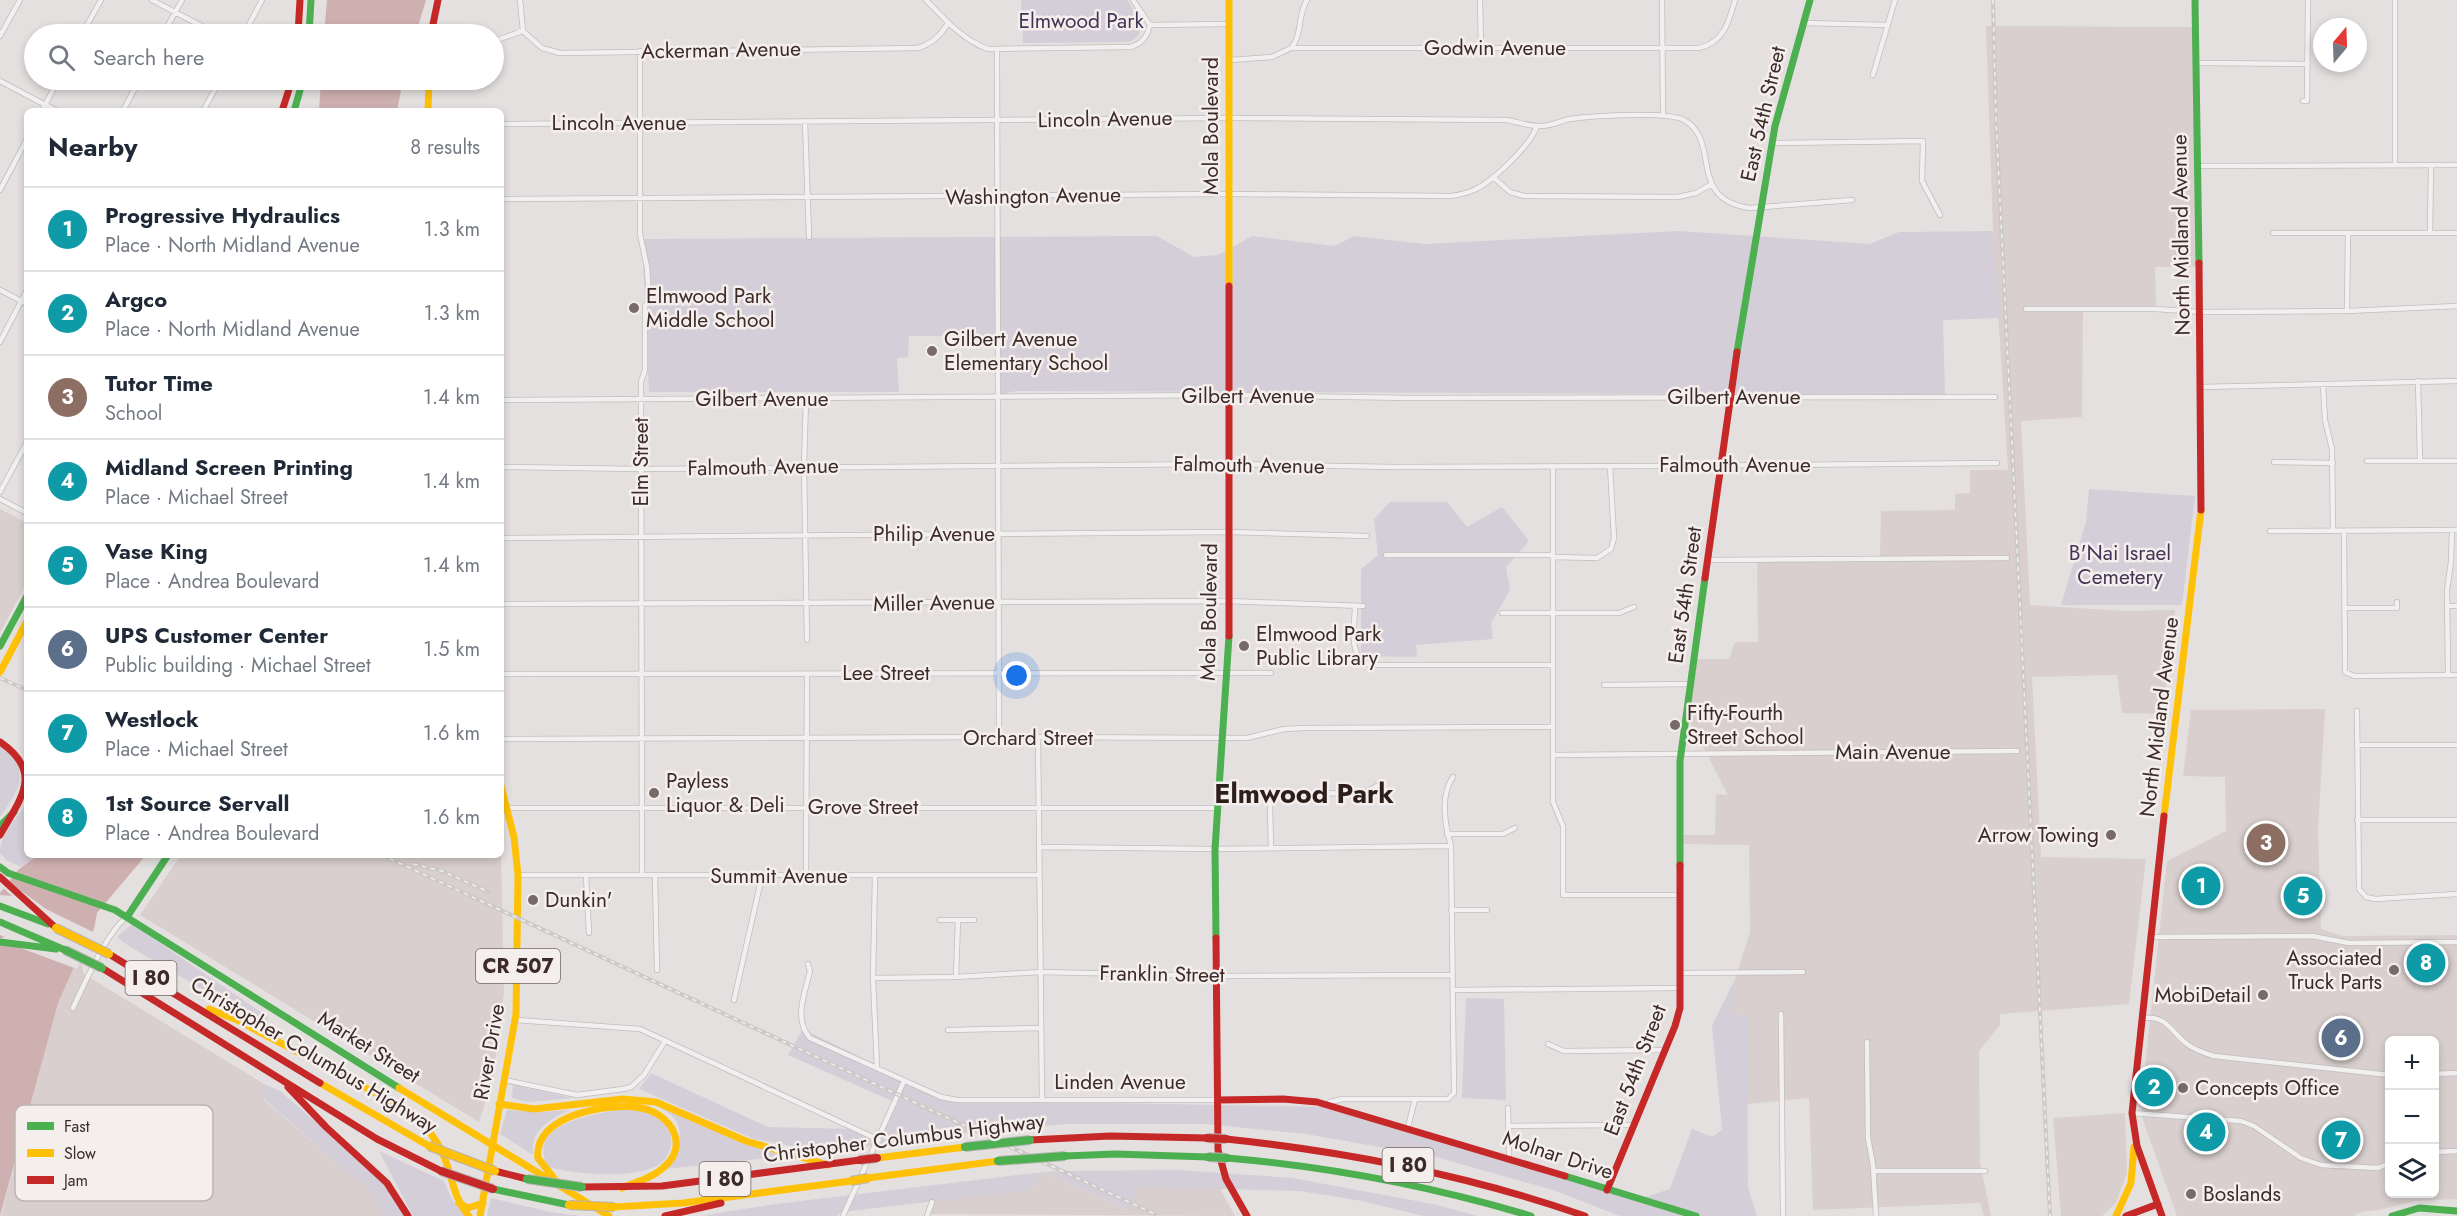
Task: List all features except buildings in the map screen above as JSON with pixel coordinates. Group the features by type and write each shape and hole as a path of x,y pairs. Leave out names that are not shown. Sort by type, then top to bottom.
{"main road":[{"path":"299,24 300,0"},
{"path":"310,24 311,0"},
{"path":"433,24 438,0"},
{"name":"Mola Boulevard","path":"1229,0 1227,673 1215,849 1218,1162 1228,1187 1247,1216"},
{"name":"East 54th Street","path":"1607,1190 1678,1016 1681,753 1744,301 1772,143 1810,0"},
{"name":"North Midland Avenue","path":"2162,1216 2142,1163 2133,1130 2132,1113 2133,1085 2144,1018 2150,937 2202,505 2195,0"},
{"path":"283,108 289,90"},
{"path":"295,108 300,90"},
{"path":"428,108 429,90"},
{"path":"0,646 24,602"},
{"path":"0,672 24,627"},
{"path":"0,742 17,754 24,768"},
{"path":"0,835 24,792"},
{"name":"River Drive","path":"480,1216 491,1145 516,1020 518,874 514,837 504,795"},
{"path":"0,826 14,812"},
{"path":"127,917 166,858"},
{"path":"0,867 3,875 56,928"},
{"name":"Market Street","path":"3,875 110,907 609,1216"},
{"name":"Christopher Columbus Highway","path":"0,906 56,928 109,954 355,1104 429,1146 495,1171 527,1179 582,1187 622,1188 686,1184 965,1146 1030,1140 1134,1136 1207,1138 1315,1148 1415,1166 1507,1190 1585,1216"},
{"name":"Christopher Columbus Highway","path":"0,922 102,968 377,1139 441,1171 493,1190 569,1204 614,1207 672,1204 866,1176 998,1161 1133,1154 1227,1158 1369,1176 1454,1194 1531,1216"},
{"path":"0,942 65,950"},
{"path":"191,1003 237,1020 394,1101 420,1120 435,1138 446,1161 456,1200 460,1205 468,1208 483,1203"},
{"path":"280,1077 326,1127 387,1183 408,1216"},
{"path":"499,1104 534,1109 623,1099 656,1102 746,1141 828,1165"},
{"name":"Linden Avenue","path":"1218,1100 1266,1099 1330,1102"},
{"name":"Molnar Drive","path":"1330,1102 1345,1110 1509,1157 1607,1190 1696,1216"},
{"path":"561,1187 538,1158 539,1141 550,1127 569,1118 597,1110 622,1107 654,1110 663,1115 673,1128 676,1144 673,1154 659,1171 622,1188"},
{"path":"2116,1216 2128,1195 2135,1173 2133,1130"},
{"path":"665,1216 771,1191"},
{"path":"456,1200 469,1216"},
{"path":"2126,1216 2158,1204"},
{"path":"2392,1216 2419,1209 2457,1211"}],"street":[{"path":"0,36 20,0"},
{"path":"88,24 101,0"},
{"path":"152,0 198,24"},
{"path":"168,24 182,0"},
{"path":"249,24 262,0"},
{"path":"504,38 523,31 520,0"},
{"path":"926,0 971,43 988,49 1131,47 1138,45 1147,36 1150,25 1134,0"},
{"path":"1291,48 1298,36 1306,0"},
{"path":"1480,0 1481,48"},
{"path":"1662,0 1663,115"},
{"name":"Godwin Avenue","path":"1230,60 1272,57 1291,48 1699,48 1712,43 1726,29 1735,0"},
{"path":"1873,75 1895,0"},
{"path":"2303,101 2307,101 2308,0"},
{"path":"2394,0 2395,165"},
{"name":"Ackerman Avenue","path":"523,31 533,42 550,52 917,48 932,42 948,23"},
{"path":"1804,23 1888,24"},
{"path":"1150,25 1229,24"},
{"path":"997,49 999,737"},
{"name":"Elm Street","path":"640,51 640,234 646,258 649,301 645,306 645,370 640,382 642,875"},
{"path":"2196,63 2307,64"},
{"path":"0,81 51,108"},
{"path":"44,108 53,90"},
{"path":"125,108 135,90"},
{"path":"205,108 215,90"},
{"name":"Lincoln Avenue","path":"504,124 1229,118 1507,120 1537,126 1573,119 1663,115 1684,120 1696,129 1702,143 1712,184"},
{"path":"805,122 809,237"},
{"name":"Washington Avenue","path":"504,200 1229,194 1451,196 1473,190 1493,177 1529,141 1537,126"},
{"path":"1772,143 1923,141 1922,181 1940,215"},
{"path":"0,190 24,145"},
{"path":"2430,233 2431,165"},
{"path":"2198,166 2457,165"},
{"path":"1493,177 1510,192 1524,196 1678,197 1696,193 1712,184 1720,195 1734,204 1761,207 1852,200"},
{"path":"2273,233 2457,233"},
{"path":"2347,310 2348,233"},
{"path":"0,290 24,302"},
{"path":"0,342 24,296"},
{"path":"2026,309 2156,309 2200,312 2457,306"},
{"path":"2418,381 2420,461"},
{"path":"2201,387 2457,381"},
{"path":"2323,385 2325,420 2333,463 2333,531"},
{"name":"Gilbert Avenue","path":"504,400 1228,395 1411,398 1995,397"},
{"path":"806,399 804,466 807,535 807,640"},
{"path":"0,492 24,448"},
{"path":"2367,461 2457,461"},
{"path":"2274,462 2333,463"},
{"name":"Falmouth Avenue","path":"504,467 640,469 999,464 1720,466 1997,463"},
{"path":"1553,466 1553,802 1563,826 1563,895 1680,895"},
{"path":"1386,555 1597,558 1611,549 1614,538 1610,466"},
{"path":"0,499 24,511"},
{"path":"2270,531 2455,530 2447,606 2448,675"},
{"path":"2344,531 2343,668 2347,674 2354,676 2457,675"},
{"name":"Philip Avenue","path":"504,538 1228,532 1366,536"},
{"path":"1707,560 2007,558"},
{"name":"Miller Avenue","path":"506,604 1228,601 1362,606"},
{"path":"2344,608 2397,608 2397,603"},
{"path":"1355,606 1354,649 1365,663 1553,664"},
{"path":"2447,606 2457,606"},
{"path":"1502,614 1619,613 1634,607"},
{"name":"Lee Street","path":"504,674 1271,673"},
{"path":"806,876 807,674"},
{"path":"1604,685 1691,684"},
{"path":"2357,711 2357,879 2361,894 2370,898 2457,894"},
{"name":"Orchard Street","path":"504,739 1247,738 1284,729 1305,728 1553,727"},
{"path":"1038,738 1042,1101"},
{"path":"2357,745 2457,745"},
{"name":"Main Avenue","path":"1553,755 2017,751"},
{"path":"1453,777 1446,787 1447,834 1451,846 1451,975 1454,990 1680,988"},
{"path":"1271,848 1270,800 1278,794 1364,792 1377,786"},
{"name":"Grove Street","path":"508,808 806,806 1217,808"},
{"path":"2357,820 2457,820"},
{"path":"1447,834 1503,834 1515,828"},
{"path":"1040,847 1215,849 1451,846"},
{"name":"Summit Avenue","path":"518,874 586,876 1039,875"},
{"path":"655,875 657,970"},
{"path":"586,876 589,933"},
{"path":"734,1000 762,876"},
{"path":"875,876 873,978 876,1068"},
{"path":"1451,910 1486,910"},
{"path":"73,1008 111,937 127,917"},
{"path":"940,920 974,920"},
{"path":"956,977 958,920"},
{"path":"2150,937 2312,936 2349,943 2457,942"},
{"name":"Linden Avenue","path":"808,964 810,971 800,1018 804,1031 815,1042 948,1100 1218,1100"},
{"name":"Franklin Street","path":"873,978 956,977 1041,972 1217,976 1451,975"},
{"path":"1680,973 1803,972"},
{"name":"Linden Avenue","path":"1330,1102 1343,1099 1448,1099 1452,1097 1454,990"},
{"path":"1781,1014 1783,1216"},
{"path":"2144,1018 2156,1017 2164,1021 2188,1045 2214,1056 2385,1074"},
{"path":"516,1020 632,1027 879,1140"},
{"path":"948,1030 1041,1028"},
{"path":"504,1080 577,1095 623,1089 630,1087 644,1075 665,1041"},
{"path":"1867,1042 1868,1138 1874,1171 1876,1216"},
{"path":"1548,1044 1564,1051 1666,1050"},
{"path":"2439,1074 2457,1073"},
{"path":"843,1216 866,1176 904,1081"},
{"path":"1408,1127 1415,1099"},
{"path":"1508,1108 1509,1157"},
{"path":"2132,1113 2241,1121 2254,1126 2301,1158 2320,1165 2378,1168 2385,1165"},
{"path":"1508,1126 1634,1125"},
{"path":"2439,1152 2457,1151"},
{"path":"1874,1171 1985,1171"},
{"path":"927,1216 932,1202"}],"shaded area":[{"path":"327,0 426,0 419,24 325,24"},
{"path":"1986,26 2195,27 2199,267 2155,267 2156,309 2083,310 2082,417 2021,421 2030,605 2124,611 2175,610 2163,714 2122,713 2117,675 2032,677 2041,857 2146,859 2129,1004 2000,1014 2000,1025 1979,1051 1980,1162 1991,1216 1984,1216 1980,1203 1813,1210 1809,1098 1747,1104 1747,1015 1732,1014 1735,979 1750,932 1749,845 1681,844 1680,835 1715,835 1716,794 1728,795 1688,718 1697,659 1729,659 1735,642 1758,642 1757,558 1880,559 1881,511 1955,510 1955,494 1970,493 1970,470 2008,470 1993,231"},
{"path":"320,90 401,90 398,108 319,108"},
{"path":"0,509 24,521 24,588 0,633"},
{"path":"2325,709 2318,830 2321,929 2342,936 2457,935 2457,1199 2415,1201 2361,1212 2353,1216 2177,1216 2143,1120 2141,1104 2167,861 2226,831 2225,777 2183,776 2191,710"},
{"path":"34,858 143,858 97,913 94,929 58,1003 30,1105 15,1105 15,1161 0,1216 0,893 18,870"},
{"path":"179,858 501,858 504,992 493,1078 479,1122 140,915"},
{"path":"79,956 84,974 264,1084 264,1100 370,1191 383,1216 1,1216 15,1163 15,1201 213,1201 213,1105 30,1105 58,1003"},
{"path":"2125,1113 2127,1173 2116,1203 2102,1216 2061,1216 2053,1118"},
{"path":"1044,1172 1130,1211 1137,1187 1220,1189 1235,1216 928,1214 932,1201 1030,1190"}],"green space":[{"name":"Elmwood Park","path":"1021,0 1127,0 1140,23 1139,34 1128,42 1023,43"},
{"path":"1679,231 1870,244 1899,232 1993,231 2000,318 1943,320 1945,395 1017,391 1006,393 998,398 997,336 909,336 908,357 897,358 899,392 649,392 642,239 1157,236 1194,257 1218,255 1252,236 1335,246 1354,236 1425,244"},
{"name":"B'Nai Israel Cemetery","path":"2089,489 2195,496 2182,605 2061,605 2086,522"},
{"path":"1390,502 1447,502 1467,527 1502,507 1529,541 1506,567 1510,590 1491,623 1493,639 1416,645 1417,657 1361,656 1361,569 1378,555 1374,519"},
{"path":"0,746 16,756 19,782 14,795 0,817"},
{"path":"24,806 24,858 34,858 21,867 6,860 0,853 5,834"},
{"path":"132,924 268,1017 266,1027 124,943 117,937"},
{"path":"1735,979 1732,1014 1747,1015 1748,1188 1757,1216 1620,1216 1553,1190 1436,1157 1306,1134 1205,1124 1066,1124 965,1133 825,1152 754,1139 639,1089 651,1073 768,1127 855,1129 879,1139 894,1102 788,1055 803,1029 948,1100 1328,1107 1639,1199 1670,1189 1692,1129 1712,1137 1722,1130 1712,1026"},
{"path":"1466,998 1504,999 1506,1100 1462,1098"},
{"path":"264,1084 280,1091 374,1172 390,1191 404,1216 383,1216 370,1191 264,1099"},
{"path":"513,1085 573,1098 528,1102 512,1098"},
{"path":"660,1106 784,1156 666,1169 677,1152 680,1131 675,1119"},
{"path":"507,1110 542,1112 569,1110 548,1122 538,1132 533,1146 533,1155 500,1134"},
{"path":"616,1110 651,1113 665,1121 669,1128 671,1144 662,1162 639,1172 623,1174 590,1174 548,1167 543,1153 545,1141 552,1132 576,1120"},
{"path":"379,1151 444,1181 451,1198 466,1216 413,1216"},
{"path":"1179,1170 1292,1178 1433,1204 1478,1216 1423,1216 1362,1201 1300,1191 1137,1187 1131,1211 1044,1172 1030,1190 841,1212 837,1216 701,1216 768,1205 1052,1171"},
{"path":"491,1198 550,1212 581,1216 487,1216"}],"pier":[{"path":"6,880 46,909 95,933 77,969 0,938 5,937 0,935 0,895 12,896 1,886"}],"railway":[{"path":"1993,0 1996,120 2050,1216"},
{"path":"0,678 24,689"},
{"path":"388,858 1159,1216"},
{"path":"413,864 442,871 489,892"}],"traffic: fast":[{"path":"310,24 311,0"},
{"path":"1737,352 1775,126 1810,0"},
{"path":"2195,0 2199,263"},
{"path":"295,108 300,90"},
{"path":"1680,865 1680,761 1705,578"},
{"path":"0,646 24,602"},
{"path":"1216,938 1215,849 1229,636"},
{"path":"0,826 14,812"},
{"path":"127,917 166,858"},
{"path":"0,867 8,873 115,910 399,1088"},
{"path":"0,906 48,924"},
{"path":"0,922 65,950"},
{"path":"0,942 56,949"},
{"path":"65,950 102,968"},
{"path":"965,1147 1030,1140"},
{"path":"1065,1156 1115,1154 1208,1157"},
{"path":"998,1161 1065,1156"},
{"path":"1208,1157 1227,1158"},
{"path":"1227,1158 1343,1172 1380,1179 1531,1216"},
{"path":"1565,1176 1696,1216"},
{"path":"527,1179 582,1187"},
{"path":"493,1189 569,1205"},
{"path":"2392,1216 2419,1208 2457,1211"}],"traffic: slow":[{"path":"1229,0 1229,286"},
{"path":"428,108 429,90"},
{"path":"2164,816 2201,510"},
{"path":"0,672 24,627"},
{"path":"480,1216 516,1014 518,875 514,837 504,798"},
{"path":"56,928 109,954"},
{"path":"209,1009 237,1020 408,1110 425,1126 439,1145 457,1196 469,1216"},
{"path":"320,1083 429,1146"},
{"path":"399,1088 609,1216"},
{"path":"499,1104 534,1109 623,1099 656,1102 746,1141 828,1165"},
{"path":"560,1186 538,1158 540,1143 547,1131 560,1122 593,1110 627,1107 651,1111 661,1116 673,1131 676,1140 675,1150 671,1159 659,1171 622,1188"},
{"path":"429,1146 495,1171"},
{"path":"877,1158 965,1147"},
{"path":"2116,1216 2131,1183 2134,1147"},
{"path":"868,1178 998,1161"},
{"path":"851,1181 868,1178"},
{"path":"614,1207 683,1203 851,1181"},
{"path":"459,1203 468,1208 483,1203"},
{"path":"569,1205 614,1207"}],"traffic: jam":[{"path":"299,24 300,0"},
{"path":"433,24 438,0"},
{"path":"283,108 289,90"},
{"path":"2199,263 2201,510"},
{"path":"1229,286 1229,636"},
{"path":"1705,578 1737,352"},
{"path":"0,742 22,764 24,771"},
{"path":"0,835 21,797 24,786"},
{"path":"2162,1216 2137,1146 2132,1113 2164,816"},
{"path":"1607,1190 1675,1026 1680,1008 1680,865"},
{"path":"0,877 56,928"},
{"path":"1216,938 1218,1150 1226,1179 1247,1216"},
{"path":"109,954 320,1083"},
{"path":"102,968 377,1139 441,1171"},
{"path":"288,1087 326,1127 387,1183 408,1216"},
{"path":"1218,1100 1283,1099 1317,1102 1565,1176"},
{"path":"1030,1140 1110,1136 1207,1138"},
{"path":"1207,1138 1226,1139"},
{"path":"1226,1139 1318,1151 1408,1167 1497,1188 1585,1216"},
{"path":"860,1160 877,1158"},
{"path":"582,1187 662,1186 860,1160"},
{"path":"441,1171 493,1189"},
{"path":"495,1171 527,1179"},
{"path":"665,1216 721,1203"},
{"path":"2126,1216 2158,1204"}],"place":[{"name":"Elmwood Park Middle School","path":"634,308"},
{"name":"Gilbert Avenue Elementary School","path":"932,351"},
{"name":"Elmwood Park Public Library","path":"1244,646"},
{"name":"Fifty-Fourth Street School","path":"1675,725"},
{"name":"Payless Liquor & Deli","path":"654,793"},
{"name":"Arrow Towing","path":"2111,835"},
{"name":"Tutor Time","path":"2266,843"},
{"name":"Progressive Hydraulics","path":"2201,886"},
{"name":"Vase King","path":"2303,896"},
{"name":"Dunkin'","path":"533,900"},
{"name":"1st Source Servall","path":"2426,963"},
{"name":"Associated Truck Parts","path":"2394,970"},
{"name":"MobiDetail","path":"2263,995"},
{"name":"UPS Customer Center","path":"2341,1038"},
{"name":"Argco","path":"2154,1087"},
{"name":"Concepts Office","path":"2183,1088"},
{"name":"Midland Screen Printing","path":"2206,1132"},
{"name":"Westlock","path":"2341,1140"},
{"name":"Boslands","path":"2191,1194"}],"district":[{"name":"Elmwood Park","path":"1304,793"}]}
